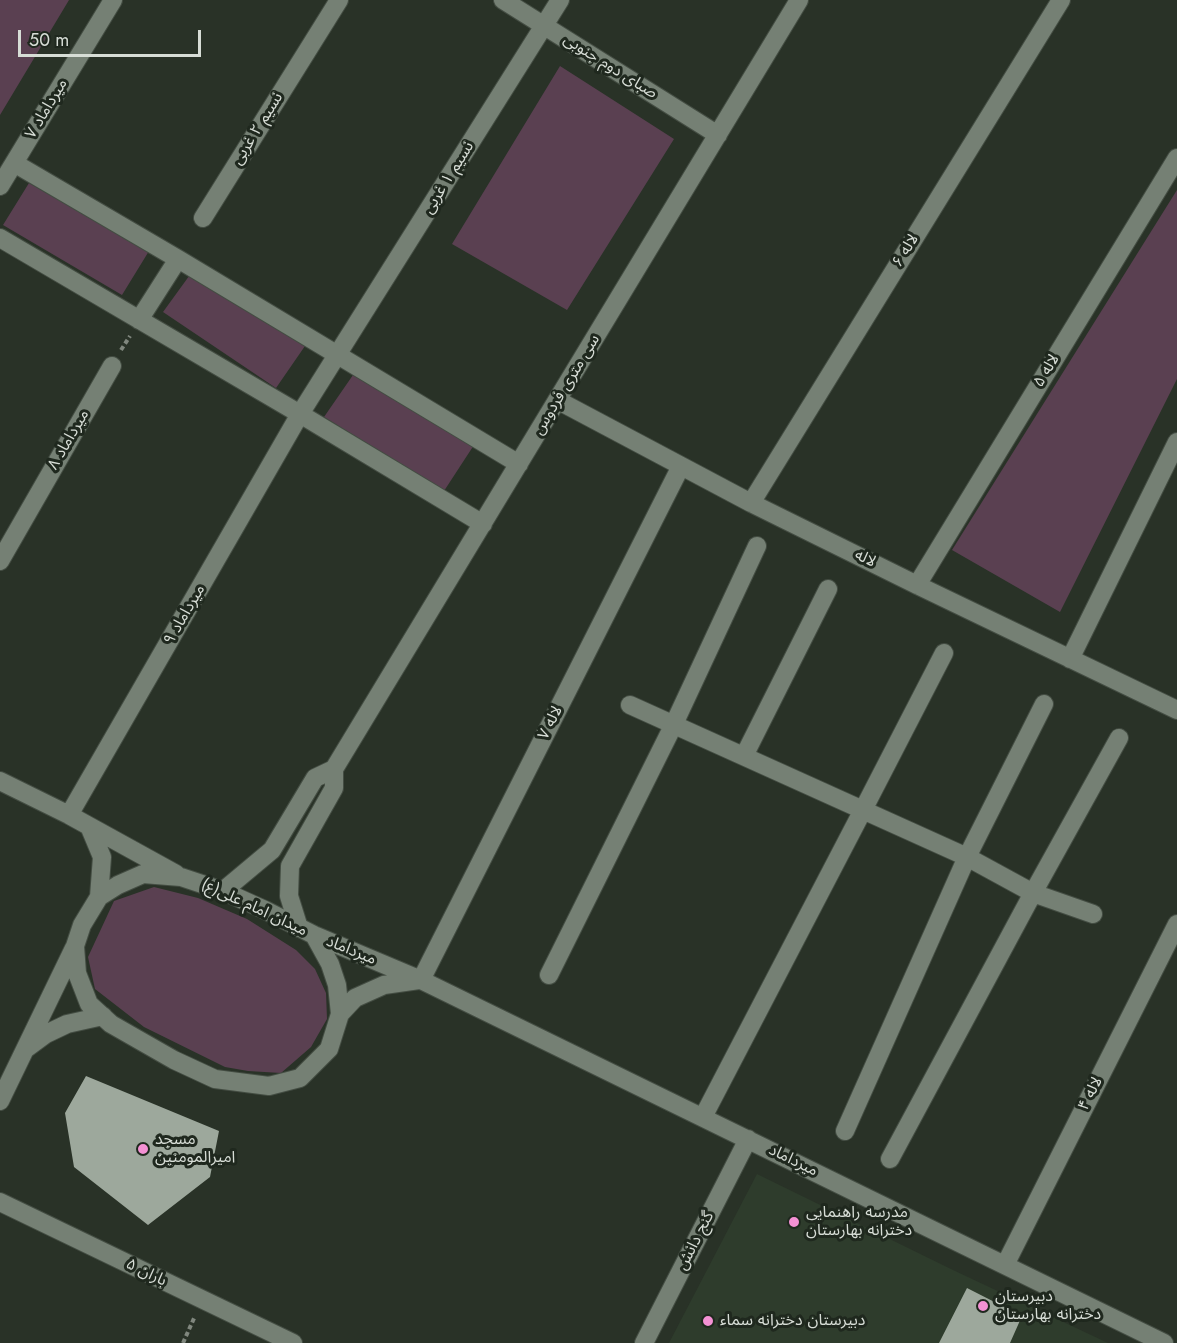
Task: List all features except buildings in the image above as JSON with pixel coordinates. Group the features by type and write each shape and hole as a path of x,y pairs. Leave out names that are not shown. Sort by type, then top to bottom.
{"street":[{"name":"میرداماد ۷","path":"5,175 113,0"},
{"name":"نسیم ۲ غربی","path":"202,218 339,0"},
{"name":"صبای دوم جنوبی","path":"502,0 718,135"},
{"name":"نسیم ۱ غربی","path":"300,414 560,0"},
{"name":"سی متری فردوس","path":"334,769 799,0"},
{"name":"لاله ۶","path":"751,503 1053,3"},
{"name":"لاله ۵","path":"917,585 1177,158"},
{"path":"5,175 178,259 519,464"},
{"path":"0,238 483,524"},
{"path":"139,320 178,259"},
{"name":"میرداماد ۸","path":"0,561 112,366"},
{"name":"لاله","path":"557,400 751,503 1177,710"},
{"name":"میرداماد ۹","path":"69,815 300,414"},
{"path":"1070,658 1177,442"},
{"name":"لاله ۷","path":"421,980 681,466"},
{"path":"549,975 674,724 757,546"},
{"path":"744,756 828,589"},
{"path":"703,1117 944,653"},
{"path":"845,1131 967,857 1044,704"},
{"path":"630,705 967,857 1033,893 1093,914"},
{"path":"890,1159 1119,738"},
{"path":"223,891 272,850 315,778 334,769 334,788 290,866 289,896 306,932"},
{"path":"0,781 69,815 181,877"},
{"path":"89,826 102,857 99,897"},
{"name":"میدان امام علی(ع)","path":"144,874 181,877 223,891 306,932 330,964 337,985 340,1014 329,1048 300,1078 269,1086 216,1079 174,1060 111,1024 89,1004 77,973 75,946 82,925 99,897 118,885 144,874"},
{"name":"لاله ۴","path":"1005,1265 1177,924"},
{"name":"میرداماد","path":"306,932 421,980 1164,1343"},
{"path":"0,1101 75,946"},
{"name":"میرداماد","path":"340,1014 355,998 374,989 384,985 421,980"},
{"path":"26,1050 46,1034 67,1024 103,1016"},
{"name":"گنج دانش","path":"644,1343 748,1139"},
{"name":"باران ۵","path":"0,1203 293,1343"}],"path":[{"path":"112,366 139,320"},
{"path":"183,1343 202,1300"}],"shaded area":[{"path":"0,0 69,0 0,115"},
{"path":"560,66 674,139 567,310 452,244"},
{"path":"29,183 149,251 122,295 3,225"},
{"path":"1177,190 1177,379 1060,612 952,550"},
{"path":"192,272 305,346 276,388 163,312"},
{"path":"353,375 474,445 444,491 324,417"},
{"path":"154,887 198,898 247,919 296,950 315,969 326,993 327,1019 311,1047 281,1073 225,1067 144,1027 95,989 88,957 114,901"},
{"name":"مدرسه راهنمایی دخترانه بهارستان","path":"757,1174 953,1270 1108,1343 669,1343"}],"place":[{"name":"مسجد امیرالمومنین","path":"143,1149"},
{"name":"مدرسه راهنمایی دخترانه بهارستان","path":"794,1222"},
{"name":"دبیرستان دخترانه بهارستان","path":"983,1306"},
{"name":"دبیرستان دخترانه سماء","path":"708,1321"}]}
